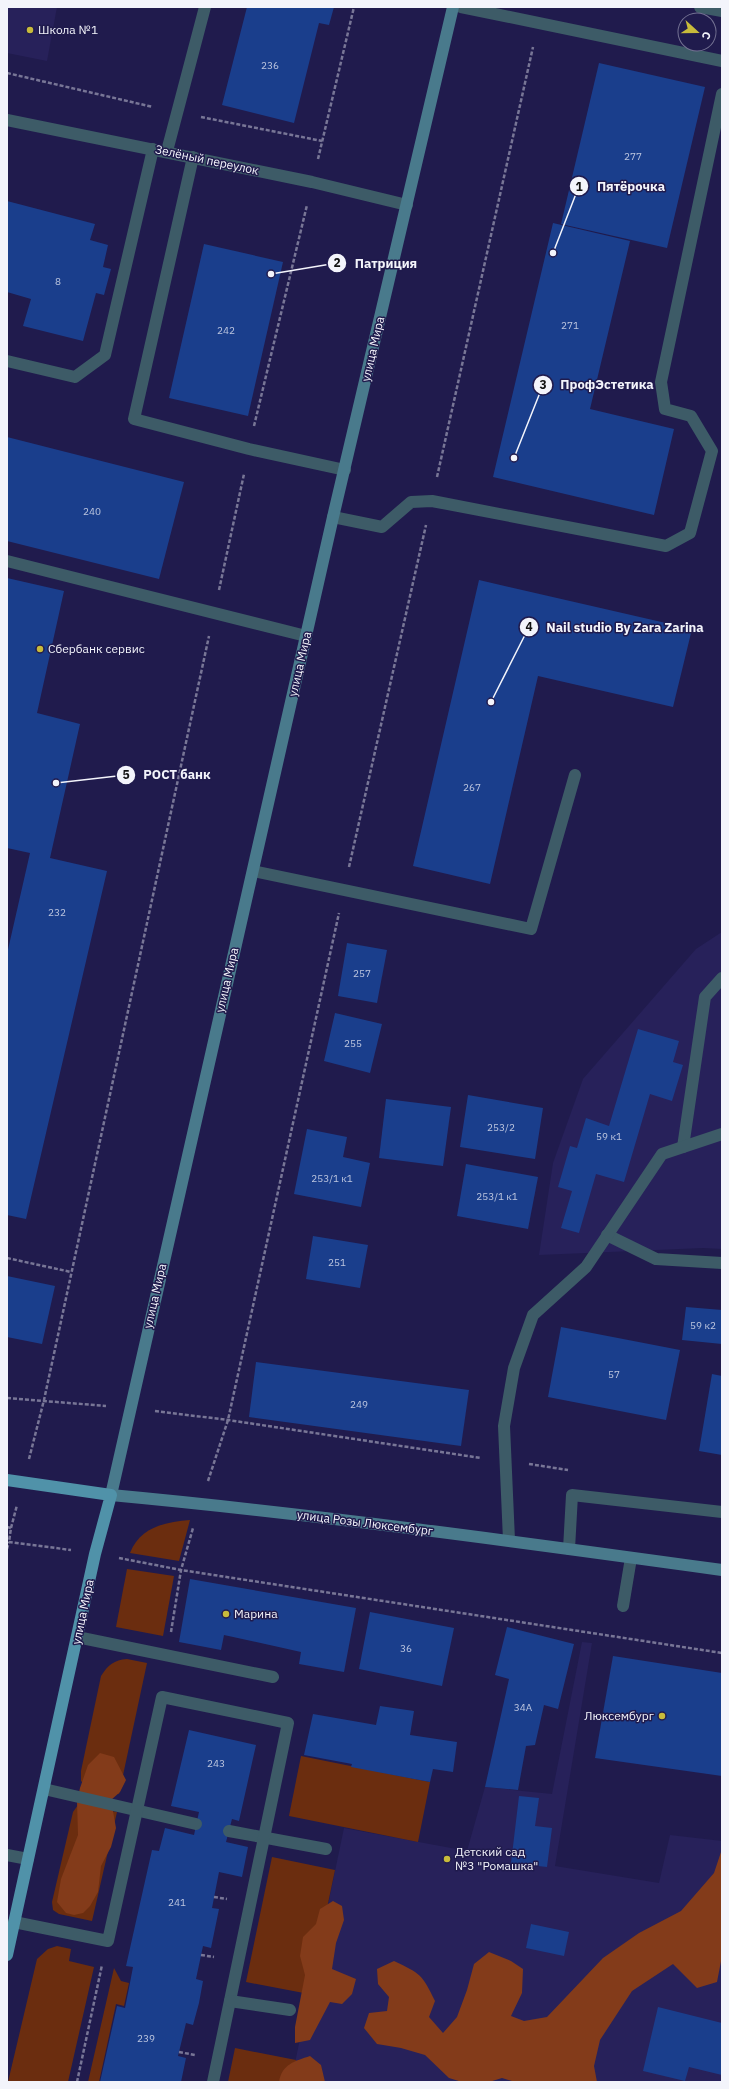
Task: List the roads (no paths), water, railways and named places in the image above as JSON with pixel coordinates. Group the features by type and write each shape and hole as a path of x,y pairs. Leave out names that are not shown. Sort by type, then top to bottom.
{"main road":[{"name":"улица Мира","path":"7,1955 95,1554 110,1495 333,517 453,7"},
{"name":"улица Розы Люксембург","path":"7,1480 110,1495 200,1503 509,1540 722,1570"}],"street":[{"path":"167,151 205,7"},
{"path":"461,7 722,60"},
{"path":"700,7 722,12"},
{"path":"333,517 382,527 411,502 432,501 666,546 690,533 712,451 691,416 665,409 661,382 722,94"},
{"name":"Зелёный переулок","path":"7,120 167,151 407,204"},
{"path":"7,361 75,378 105,356 153,149"},
{"path":"193,157 134,419 345,470"},
{"path":"7,561 306,636"},
{"path":"253,871 531,929 575,775"},
{"path":"683,1147 705,997 722,978"},
{"path":"509,1540 504,1426 514,1368 533,1315 586,1267 662,1154 722,1134"},
{"path":"607,1235 656,1259 722,1263"},
{"path":"568,1549 572,1495 722,1512"},
{"path":"623,1606 631,1558"},
{"path":"77,1637 273,1676"},
{"path":"14,1922 108,1941 162,1697 288,1723 213,2082"},
{"path":"44,1789 196,1824"},
{"path":"229,1831 326,1849"},
{"path":"7,1855 28,1860"},
{"path":"230,2001 290,2010"}],"place":[{"name":"Школа №1","path":"30,30"},
{"name":"Пятёрочка","path":"553,253"},
{"name":"Патриция","path":"271,274"},
{"name":"ПрофЭстетика","path":"514,458"},
{"name":"Сбербанк сервис","path":"40,649"},
{"name":"Nail studio By Zara Zarina","path":"491,702"},
{"name":"РОСТ банк","path":"56,783"},
{"name":"Марина","path":"226,1614"},
{"name":"Люксембург","path":"662,1716"},
{"name":"Детский сад №3 \"Ромашка\"","path":"447,1859"}]}
